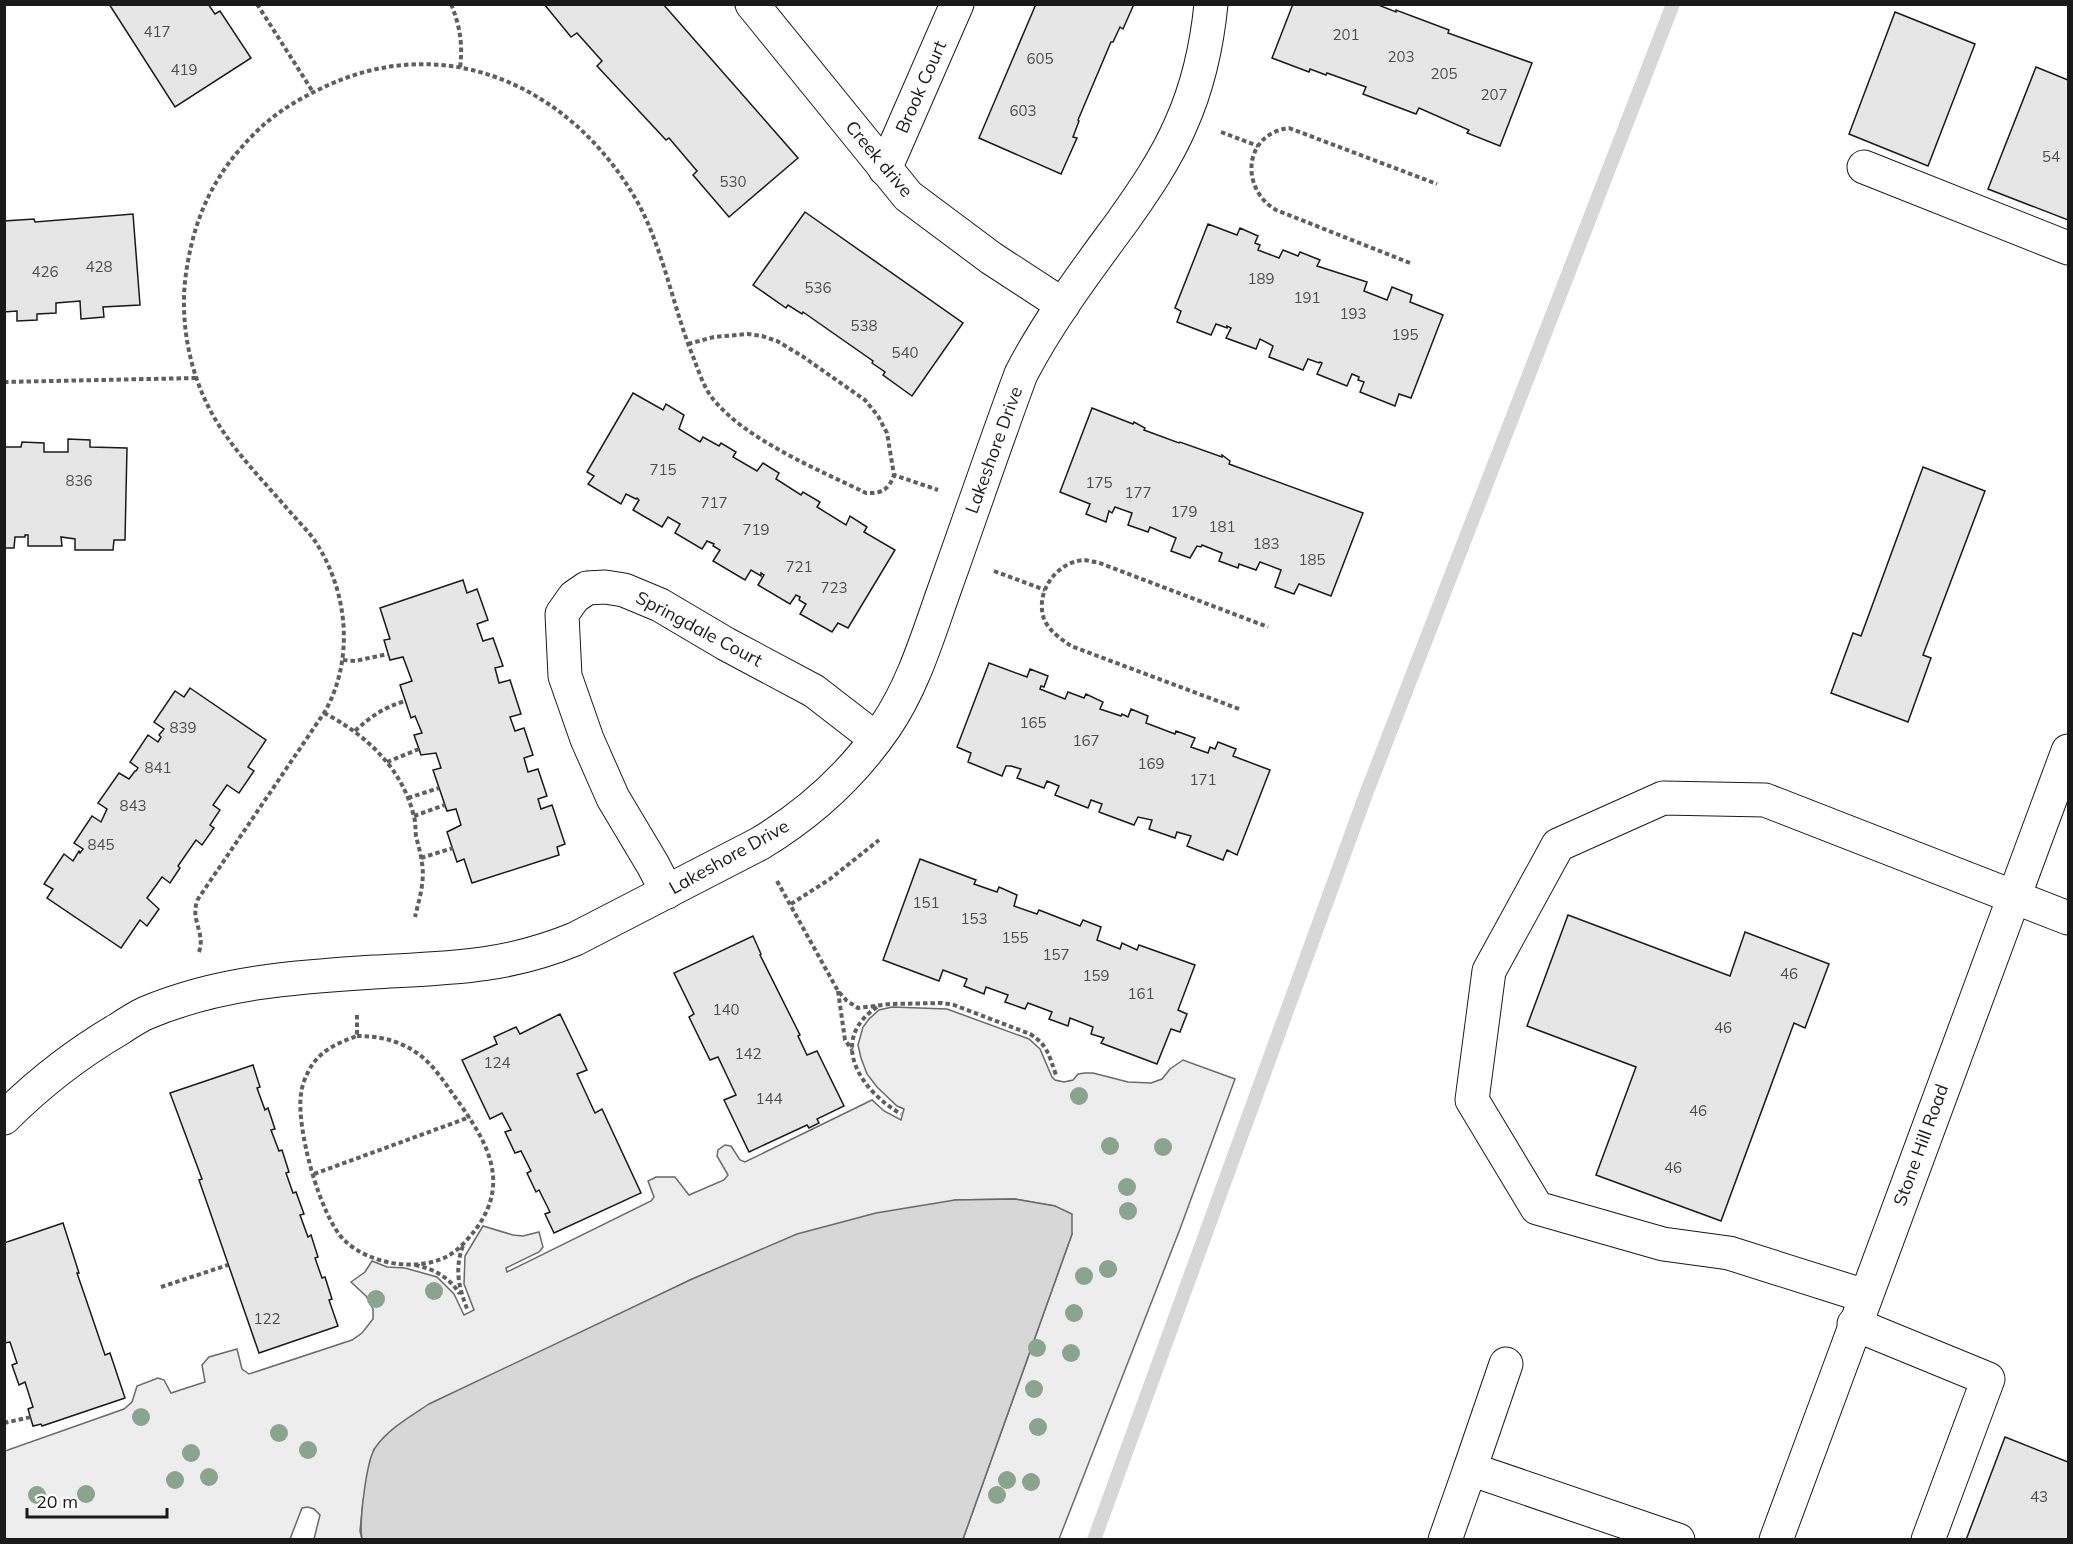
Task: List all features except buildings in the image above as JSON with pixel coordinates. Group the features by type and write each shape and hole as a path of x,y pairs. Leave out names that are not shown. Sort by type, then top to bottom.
{"street":[{"name":"Creek drive","path":"752,4 908,196 991,258 1063,305"},
{"name":"Brook Court","path":"885,169 957,4"},
{"name":"Lakeshore Drive","path":"4,1118 23,1099 103,1038 144,1013 192,996 295,977 467,967 511,960 550,949 575,939 667,892 786,828 824,796 845,776 876,739 900,701 925,643 1021,375 1063,305 1149,182 1181,125 1202,60 1211,4"},
{"path":"1864,167 2068,248"},
{"name":"Springdale Court","path":"667,892 613,798 587,739 565,676 562,614 573,597 586,588 605,587 624,590 660,605 726,644 814,691 876,739"},
{"name":"Stone Hill Road","path":"1776,1539 2068,751"},
{"path":"1928,1539 1988,1379 1860,1310 1729,1253 1663,1244 1537,1208 1472,1100 1489,970 1558,845 1663,798 1765,800 2068,918"},
{"path":"1445,1539 1506,1364"},
{"path":"1470,1469 1678,1539"}],"path":[{"path":"257,4 313,92"},
{"path":"451,4 460,32 462,51 460,68"},
{"path":"201,940 194,909 198,899 324,712 343,660 345,631 336,585 314,539 221,429 208,407 196,378 182,302 190,250 203,205 213,186 246,142 284,107 313,92 338,80 368,70 396,65 425,64 460,68 511,82 536,94 574,122 595,144 638,203 654,241 688,344 702,380 714,400 742,426 765,441 866,493 882,492 888,487 894,475 887,433 878,416 865,400 777,341 755,335 724,336 688,344"},
{"path":"1410,263 1267,205 1254,187 1252,176 1254,155 1263,138 1270,133 1289,128 1437,184"},
{"path":"1219,131 1258,146"},
{"path":"4,382 196,378"},
{"path":"894,475 947,494"},
{"path":"1239,709 1071,646 1052,632 1045,621 1042,601 1045,590 1053,576 1061,569 1083,560 1097,562 1268,627"},
{"path":"992,570 1045,590"},
{"path":"343,660 355,661 388,654"},
{"path":"355,731 366,720 387,706 405,701"},
{"path":"324,712 355,731 387,762 408,798 414,816 423,884 415,917"},
{"path":"387,762 419,749"},
{"path":"408,798 440,788"},
{"path":"414,816 445,805"},
{"path":"791,904 830,879 879,840"},
{"path":"421,858 453,848"},
{"path":"775,879 838,991 847,1001 858,1008 900,1004 954,1005 1030,1034 1046,1047 1056,1075"},
{"path":"838,991 845,1040 853,1050"},
{"path":"877,1006 866,1014 853,1034 854,1062 863,1081 886,1105 902,1114"},
{"path":"357,1013 357,1036"},
{"path":"411,1264 445,1257 464,1242 479,1225 490,1198 492,1167 482,1137 470,1117 432,1067 417,1053 387,1038 357,1036 340,1042 319,1056 312,1065 301,1095 301,1116 324,1207 344,1240 353,1247 384,1262 429,1268 446,1277 463,1299"},
{"path":"314,1174 470,1117"},
{"path":"464,1242 457,1272 468,1311"},
{"path":"161,1287 228,1265"},
{"path":"4,1423 31,1417"}],"shaded area":[{"path":"892,1007 947,1009 1029,1039 1040,1049 1052,1077 1064,1082 1073,1080 1078,1074 1093,1073 1128,1082 1151,1083 1162,1079 1170,1069 1183,1060 1235,1079 1180,1229 1059,1539 963,1539 1072,1234 1055,1206 1015,1199 955,1200 733,1262 690,1280 645,1303 374,1449 363,1501 360,1531 362,1539 314,1539 320,1515 308,1507 302,1508 290,1539 5,1540 5,1451 124,1409 132,1402 137,1386 158,1378 164,1380 171,1393 205,1382 202,1365 209,1357 237,1349 242,1369 249,1374 352,1340 362,1333 373,1319 373,1309 366,1296 351,1282 365,1272 372,1261 387,1267 405,1268 437,1277 454,1294 464,1315 474,1310 464,1284 465,1256 483,1226 513,1235 523,1236 539,1232 543,1247 539,1252 506,1268 507,1272 651,1201 654,1197 648,1181 656,1177 675,1177 689,1195 724,1180 728,1175 717,1156 718,1150 725,1145 731,1146 740,1160 745,1162 872,1100 884,1111 901,1120 904,1109 897,1106 867,1074 858,1045 863,1027 869,1019 879,1010"},
{"path":"1015,1199 1055,1206 1072,1214 1072,1234 963,1539 362,1539 364,1493 375,1448 393,1429 429,1404 690,1280 797,1234 876,1213 955,1200"}],"waterway":[{"path":"1094,1540 1366,794 1673,4"}]}
